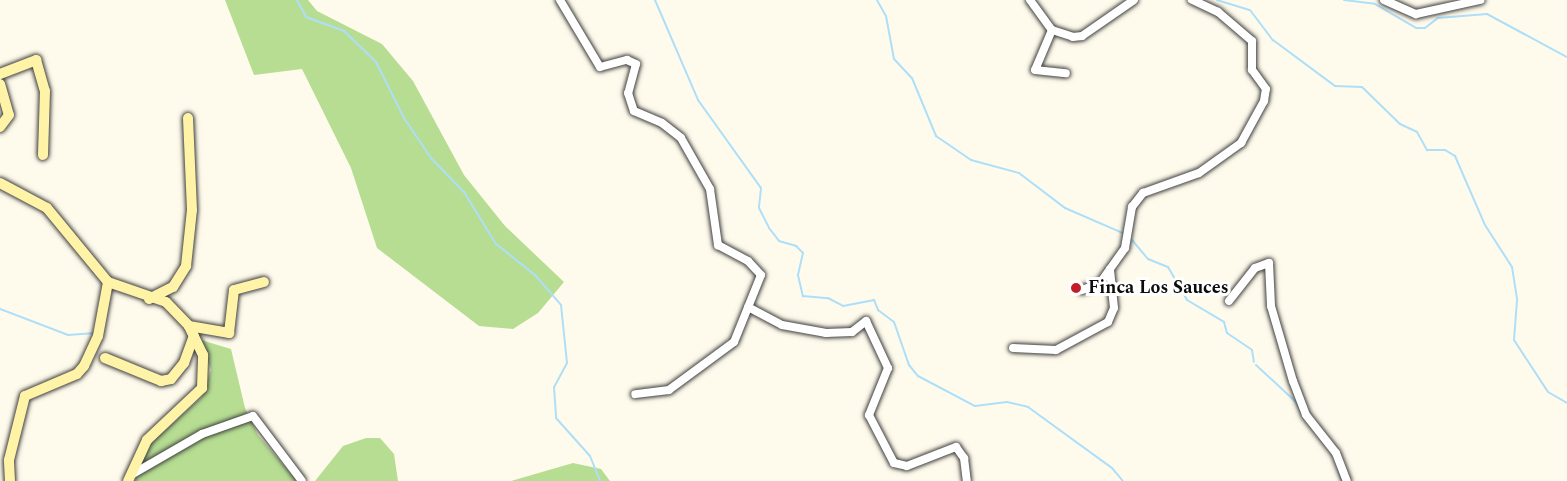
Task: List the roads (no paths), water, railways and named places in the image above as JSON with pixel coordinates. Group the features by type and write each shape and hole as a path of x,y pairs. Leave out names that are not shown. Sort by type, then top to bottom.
{"street":[{"path":"560,0 600,67 627,60 636,64 628,93 636,115 662,123 689,149 710,189 718,245 760,271 761,281 748,307 739,334 721,353 669,390 635,394"},
{"path":"1030,0 1052,30 1082,36 1134,0"},
{"path":"1082,290 1100,283 1129,239 1132,207 1143,193 1199,173 1241,143 1266,96 1252,70 1251,41 1218,12 1192,0"},
{"path":"1384,0 1416,14 1480,0"},
{"path":"1052,30 1035,70 1066,73"},
{"path":"0,74 36,60 45,91 43,155"},
{"path":"0,84 9,114 0,127"},
{"path":"149,300 173,287 186,266 192,210 188,118"},
{"path":"0,183 47,208 108,282 149,300 166,302 189,326 195,336 203,355 202,388 147,440 130,478"},
{"path":"1229,301 1251,272 1269,263 1271,306 1293,381 1306,415 1336,453 1347,481"},
{"path":"1013,348 1056,350 1108,321 1114,309 1110,265"},
{"path":"10,481 9,460 25,396 77,374 84,366 98,336 108,282"},
{"path":"189,326 229,333 234,290 264,282"},
{"path":"748,307 782,325 827,333 852,332 866,321 888,368 869,415 894,463 907,466 956,447 964,458 966,481"},
{"path":"105,358 161,381 171,379 184,363 195,336"},
{"path":"130,478 202,434 253,416 302,481"}],"waterway":[{"path":"297,0 306,17 344,31 376,62 404,118 431,158 464,192 496,244 535,275 561,305 567,363 554,387 556,418 590,456 600,481"},
{"path":"655,0 698,100 761,188 759,208 769,228 779,241 796,246 803,253 798,275 803,296 828,298 843,306 874,300 878,310 894,322 909,365 918,376 975,406 1007,402 1028,407 1112,468 1123,481"},
{"path":"877,0 886,16 894,59 912,78 936,136 971,160 1019,173 1065,208 1125,234"},
{"path":"1217,0 1250,10 1273,40 1335,86 1362,87 1400,124 1417,132 1427,150 1445,150 1455,156 1485,225 1512,267 1517,300 1514,340 1548,392 1567,403"},
{"path":"1344,0 1375,4 1416,28 1425,28 1438,18 1487,14 1567,57"},
{"path":"1132,240 1148,259 1168,267 1187,300 1224,322 1227,333 1252,350 1254,362"},
{"path":"0,309 68,335 95,333"},
{"path":"1256,365 1296,402 1304,418"},
{"path":"1338,469 1342,481"}],"place":[{"name":"Finca Los Sauces","path":"1076,288"}]}
